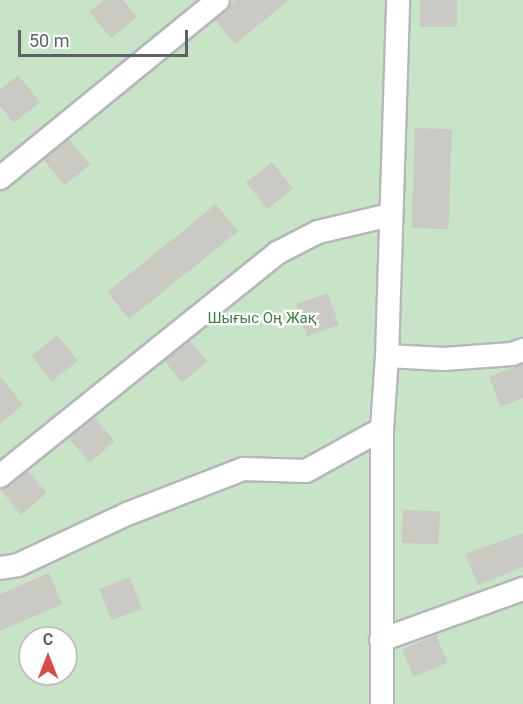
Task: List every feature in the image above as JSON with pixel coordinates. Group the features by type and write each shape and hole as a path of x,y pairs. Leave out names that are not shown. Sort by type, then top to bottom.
{"lane":[{"path":"0,178 218,0"},
{"path":"382,704 382,429 387,356 398,0"},
{"path":"0,476 277,253 318,232 390,215"},
{"path":"387,356 444,359 512,354 523,350"},
{"path":"0,568 18,565 127,514 243,469 306,471 382,429"},
{"path":"381,640 523,589"}],"green space":[{"name":"Шығыс Оң Жақ","path":"0,0 523,0 523,704 0,704"}],"building":[{"path":"104,0 123,0 137,17 111,38 89,12"},
{"path":"235,0 289,0 235,44 215,20"},
{"path":"420,0 457,0 457,27 420,27"},
{"path":"18,75 40,102 14,123 0,106 0,90"},
{"path":"415,128 452,129 448,229 412,228"},
{"path":"69,139 90,164 65,185 44,160"},
{"path":"272,162 293,189 267,209 246,182"},
{"path":"216,204 238,231 129,319 107,292"},
{"path":"328,293 339,325 307,336 296,304"},
{"path":"57,335 78,361 52,381 31,356"},
{"path":"190,340 208,362 182,383 164,361"},
{"path":"523,364 523,398 501,407 489,377"},
{"path":"0,376 23,405 0,424"},
{"path":"94,417 115,441 90,463 69,439"},
{"path":"28,471 47,493 21,515 0,489 8,487"},
{"path":"403,510 440,511 439,544 402,543"},
{"path":"523,533 523,567 478,585 465,554"},
{"path":"49,573 62,604 0,631 0,594"},
{"path":"130,577 142,609 111,621 99,589"},
{"path":"436,635 448,663 414,677 402,649"}]}
